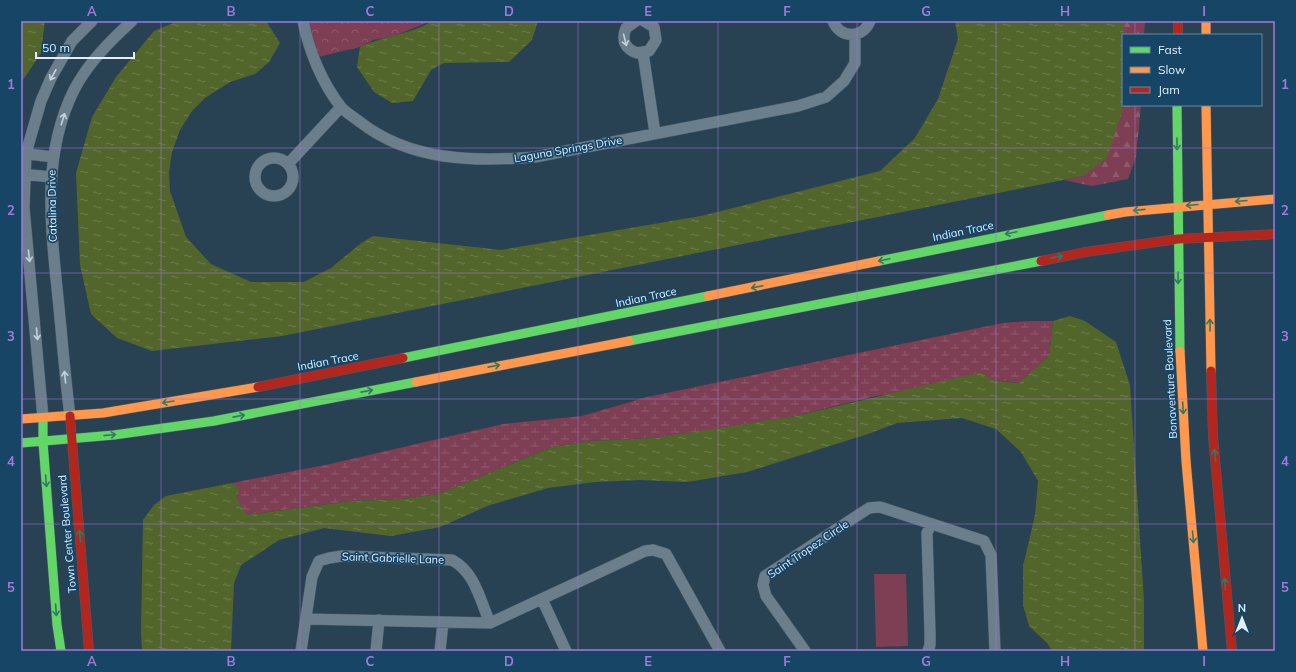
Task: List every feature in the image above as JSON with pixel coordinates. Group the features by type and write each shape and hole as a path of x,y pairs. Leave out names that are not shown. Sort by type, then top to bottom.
{"main road":[{"path":"1178,21 1178,34"},
{"path":"1206,21 1206,34"},
{"name":"Bonaventure Boulevard","path":"1177,106 1178,293 1184,436 1203,651"},
{"path":"1206,106 1213,436 1232,651"},
{"name":"Indian Trace","path":"21,419 103,413 266,386 602,319 1042,227 1125,212 1275,199"},
{"path":"21,443 72,439 214,421 1078,253 1208,236 1275,234"},
{"name":"Town Center Boulevard","path":"70,416 89,651"},
{"name":"Town Center Boulevard","path":"44,418 44,442 57,626 61,651"}],"street":[{"path":"44,418 24,208 24,153 41,101 51,78 72,41 92,21"},
{"name":"Laguna Springs Drive","path":"303,21 307,38 320,72 342,107 370,130 411,150 451,158 495,160 535,157 798,106 826,97 844,81 855,63 855,35"},
{"path":"636,21 626,28 623,40 631,51 643,53 649,51 656,40 654,27 644,21"},
{"path":"833,21 835,27 840,32 848,35 855,35 862,32 870,21"},
{"name":"Catalina Drive","path":"70,416 51,228 50,177 53,157 63,117 74,90 92,62 125,23"},
{"path":"643,53 655,133"},
{"path":"288,164 342,107"},
{"path":"24,153 53,157"},
{"path":"23,175 50,177"},
{"name":"Saint Tropez Circle","path":"805,651 766,596 763,585 765,576 869,508 880,507 984,542 991,555 995,651"},
{"path":"928,651 930,645 930,633 927,533 931,524"},
{"path":"306,619 490,623 645,551 653,550 666,554 720,651"},
{"name":"Saint Gabrielle Lane","path":"301,651 312,577 319,562 328,558 342,556 452,560 470,574 490,623"},
{"path":"542,599 566,651"},
{"path":"376,651 379,620"},
{"path":"440,651 443,622"}],"green space":[{"path":"303,21 431,21 394,36 373,40 360,47 314,58"},
{"path":"1124,21 1145,21 1144,34 1123,34"},
{"path":"1123,106 1141,106 1136,157 1128,179 1092,186 1064,180 1083,176 1123,109"},
{"path":"1053,321 1049,356 1020,383 991,380 876,396 796,416 719,429 655,438 592,441 552,447 439,494 402,499 351,501 246,515 236,497 240,489 232,483 330,464 503,424 582,416 647,397 1003,323"},
{"path":"874,574 906,574 908,646 876,647"}],"water":[{"path":"21,21 45,21 41,53 21,83"},
{"path":"178,21 266,21 280,43 269,62 255,74 230,82 205,98 192,111 180,130 172,152 169,172 170,191 186,237 211,264 251,282 304,282 331,268 360,244 373,236 501,250 701,216 880,171 915,138 938,99 958,39 955,21 1124,21 1124,34 1122,34 1123,109 1107,158 1083,176 282,336 152,351 117,338 91,314 80,265 76,173 92,117 116,77 154,31"},
{"path":"431,21 538,21 532,40 509,62 444,63 431,70 413,101 392,103 374,92 357,67 360,47 377,40 417,29"},
{"path":"1070,316 1085,321 1116,342 1130,385 1144,601 1144,651 1052,651 1048,644 1029,626 1023,605 1023,566 1035,515 1038,481 1021,452 996,429 962,418 897,423 868,434 747,472 687,482 640,480 595,482 548,488 490,505 440,527 391,536 324,528 279,540 241,565 234,583 231,651 142,651 143,520 154,505 166,496 232,483 240,489 236,497 247,515 351,501 402,499 439,494 552,447 592,441 655,438 796,416 981,372 991,380 1019,383 1049,356 1053,321"}],"traffic: fast":[{"path":"1177,106 1180,351"},
{"path":"879,261 1108,215"},
{"path":"629,341 1041,261"},
{"path":"403,358 708,296"},
{"path":"21,443 114,435 214,421 416,382"},
{"path":"43,418 43,442 57,625 61,651"}],"traffic: slow":[{"path":"1206,21 1206,34"},
{"path":"1206,106 1211,371"},
{"path":"1108,215 1125,212 1275,199"},
{"path":"708,296 879,261"},
{"path":"416,382 629,341"},
{"path":"1180,351 1186,461 1203,651"},
{"path":"21,419 103,413 258,387"}],"traffic: jam":[{"path":"1178,21 1178,34"},
{"path":"1041,261 1086,252 1178,239 1275,234"},
{"path":"258,387 403,358"},
{"path":"1211,371 1213,436 1232,651"},
{"path":"70,416 89,651"}]}
